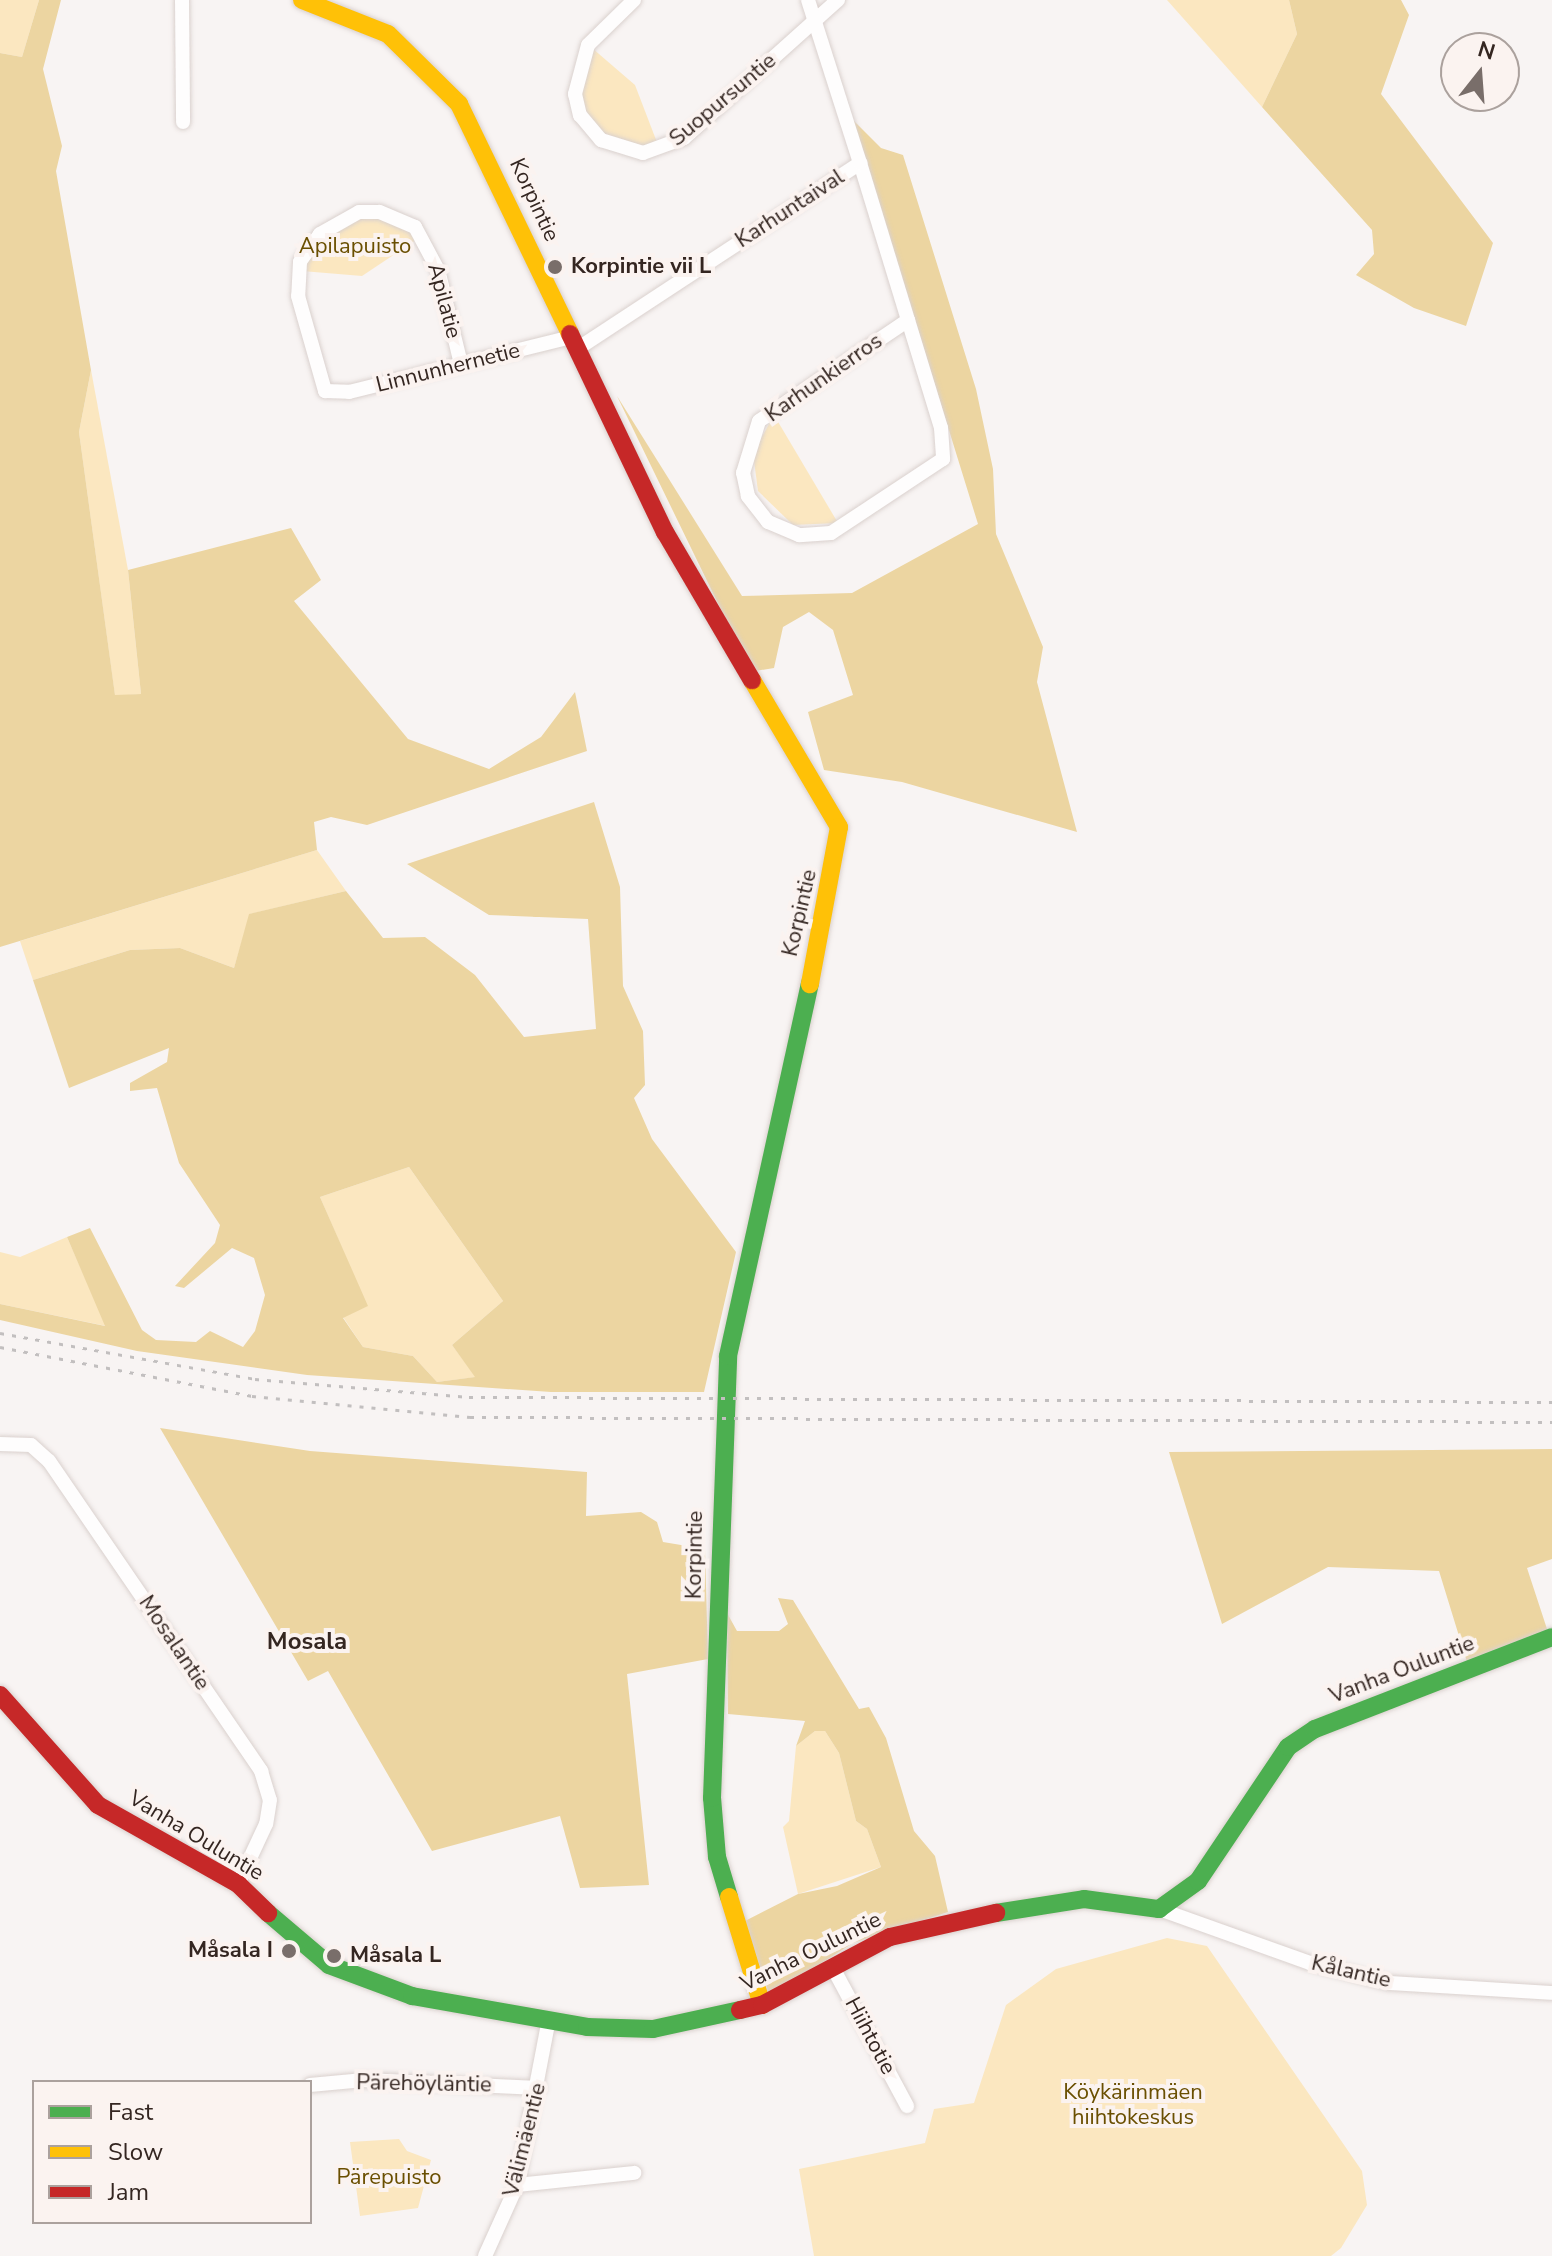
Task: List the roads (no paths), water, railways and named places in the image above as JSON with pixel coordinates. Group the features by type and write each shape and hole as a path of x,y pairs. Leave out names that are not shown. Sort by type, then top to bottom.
{"street":[{"path":"182,0 183,122"},
{"name":"Korpintie","path":"302,0 388,34 444,84 477,134 574,343 712,621 839,827 840,847 728,1356 722,1436 712,1798 717,1857 762,2005"},
{"name":"Suopursuntie","path":"634,0 588,45 575,84 585,124 601,140 632,152 665,149 684,138 838,0"},
{"name":"Karhuntaival","path":"574,343 860,163 808,0"},
{"name":"Karhunkierros","path":"860,163 908,320 941,428 943,459 831,533 799,535 768,522 748,496 743,473 759,421 908,320"},
{"name":"Apilatie","path":"325,391 303,324 297,277 320,234 359,212 401,219 428,244 461,364"},
{"name":"Linnunhernetie","path":"325,391 349,392 461,364 574,343"},
{"name":"Mosalantie","path":"0,1444 31,1445 49,1461 261,1771 269,1810 238,1884"},
{"name":"Vanha Ouluntie","path":"0,1695 98,1805 238,1884 307,1952 354,1976 412,1996 549,2019 653,2029 762,2005 890,1937 1040,1903 1084,1899 1159,1909 1198,1881 1288,1747 1315,1729 1552,1637"},
{"name":"Kålantie","path":"1159,1909 1310,1963 1389,1983 1552,1993"},
{"name":"Hiihtotie","path":"832,1966 907,2106"},
{"name":"Välimäentie","path":"485,2256 517,2185 539,2088 549,2019"},
{"name":"Pärehöyläntie","path":"312,2085 364,2080 539,2088"},
{"path":"517,2185 634,2173"}],"railway":[{"path":"0,1333 255,1379 469,1397 1552,1402"},
{"path":"0,1347 252,1396 470,1417 1552,1422"}],"place":[{"name":"Korpintie vii L","path":"555,267"},
{"name":"Måsala I","path":"289,1951"},
{"name":"Måsala L","path":"334,1956"}],"district":[{"name":"Mosala","path":"307,1642"}],"park label":[{"name":"Apilapuisto","path":"355,247"},
{"name":"Köykärinmäen hiihtokeskus","path":"1133,2104"},
{"name":"Pärepuisto","path":"389,2178"}]}
